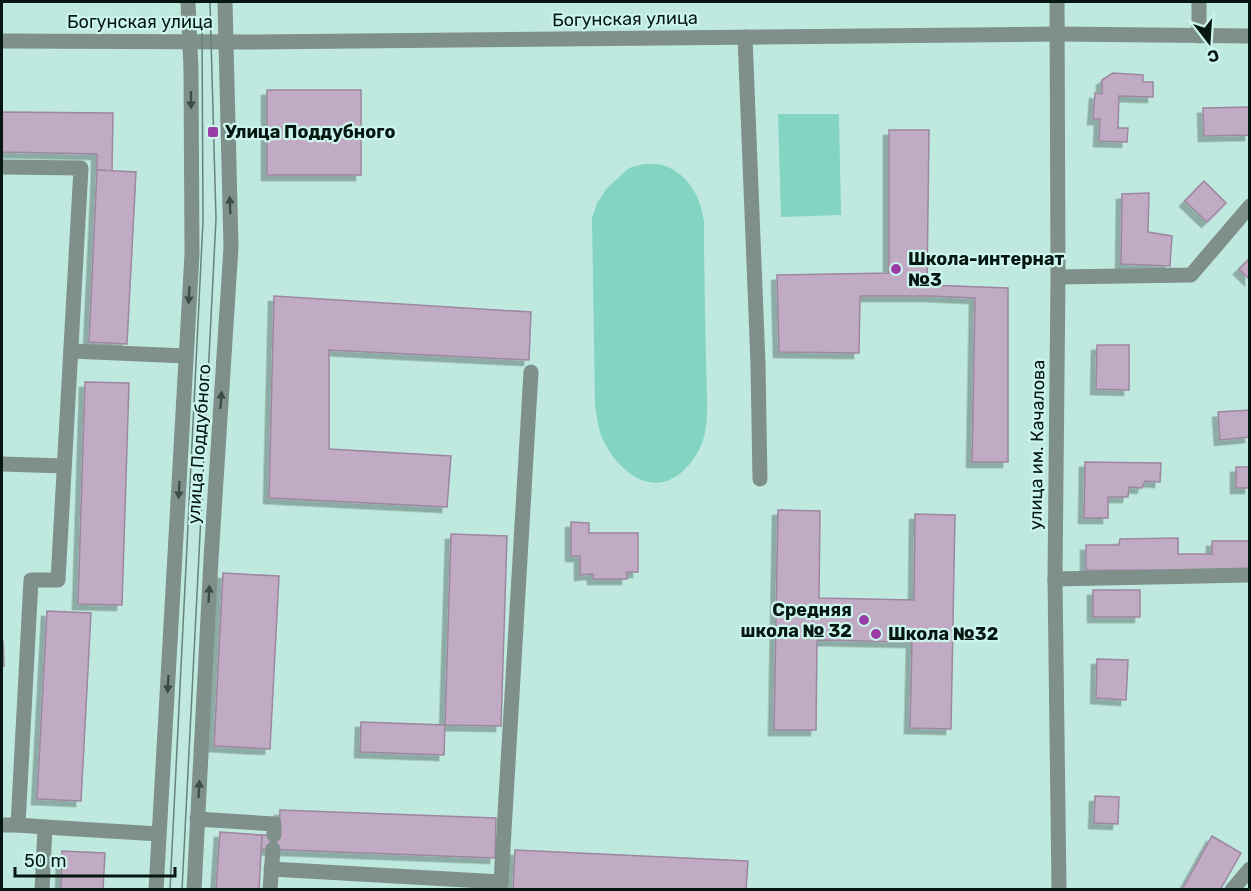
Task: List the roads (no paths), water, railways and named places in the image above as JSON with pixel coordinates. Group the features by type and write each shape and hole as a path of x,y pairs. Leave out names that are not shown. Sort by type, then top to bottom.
{"street":[{"name":"улица Поддубного","path":"156,890 192,254 188,2"},
{"name":"улица Поддубного","path":"194,890 211,559 231,247 225,2"},
{"name":"улица им. Качалова","path":"1057,2 1058,277 1055,579 1059,890"},
{"path":"1199,2 1199,36"},
{"name":"Богунская улица","path":"2,41 226,42 1057,34 1250,36"},
{"path":"745,37 758,364 760,479"},
{"path":"2,167 81,168 58,580 31,580 18,825"},
{"path":"1058,277 1191,275 1250,206"},
{"path":"71,351 186,356"},
{"path":"271,869 500,886 531,372"},
{"path":"2,464 64,466"},
{"path":"1055,579 1250,575"},
{"path":"197,819 274,824 270,890"},
{"path":"2,825 159,834"},
{"path":"42,890 45,826"},
{"path":"1232,890 1250,869"}],"tram line":[{"path":"182,890 216,219 210,2"},
{"path":"170,890 203,221 202,25"}],"place":[{"name":"Улица Поддубного","path":"213,132"},
{"name":"Школа-интернат №3","path":"896,269"},
{"name":"Средняя школа № 32","path":"864,620"},
{"name":"Школа №32","path":"876,634"}]}
